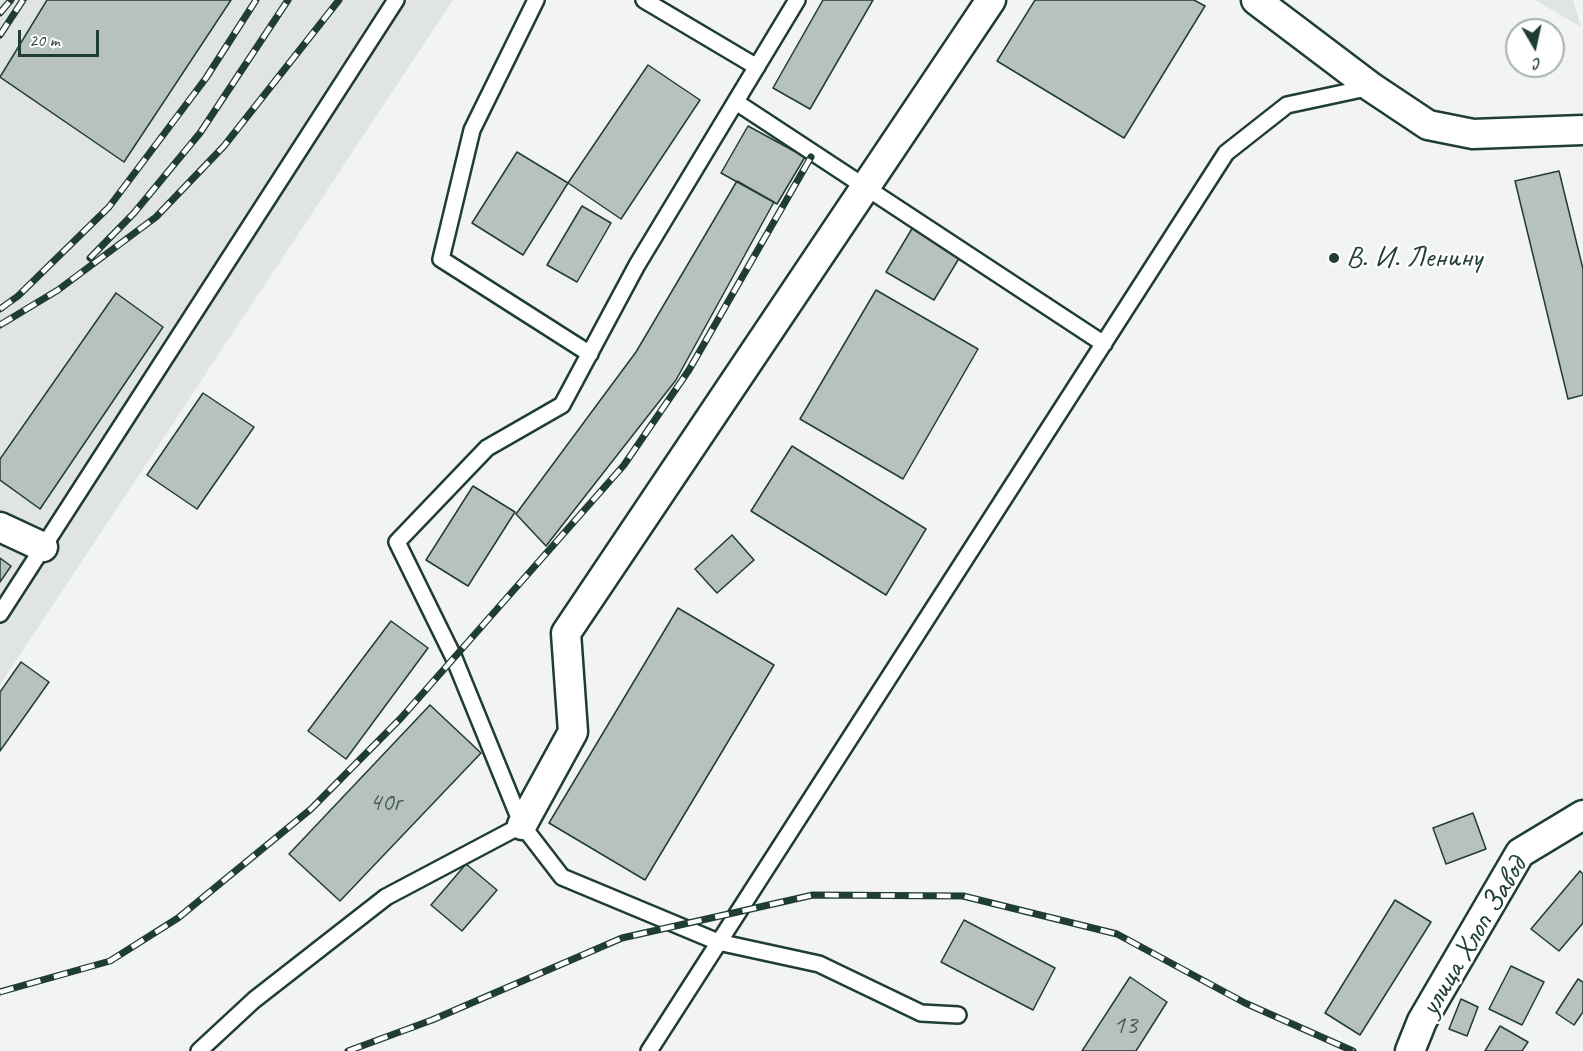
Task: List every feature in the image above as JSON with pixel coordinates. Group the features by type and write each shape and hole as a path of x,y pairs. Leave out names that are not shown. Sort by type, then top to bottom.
{"street":[{"path":"522,825 573,732 566,633 990,0"},
{"path":"1256,0 1371,87 1428,125 1473,134 1583,129"},
{"path":"0,527 44,547"},
{"name":"улица Хлоп Завод","path":"1410,1051 1422,1021 1520,853 1583,815"}],"lane":[{"path":"0,614 396,0"},
{"path":"536,0 472,130 441,259 590,354"},
{"path":"644,0 757,67"},
{"path":"797,0 637,265 562,405 487,448 397,542 454,658 522,825 562,877 718,942 819,964 921,1013 958,1015"},
{"path":"650,1051 1227,153 1287,105 1371,87"},
{"path":"736,102 1104,344"},
{"path":"199,1051 254,1000 386,897 522,825"}],"shaded area":[{"path":"0,0 453,0 0,685"},
{"path":"1535,0 1573,0 1581,27"}],"building":[{"path":"47,0 231,0 124,162 0,77"},
{"path":"823,0 873,0 810,109 773,88"},
{"path":"1035,0 1194,0 1205,6 1124,138 997,61"},
{"path":"648,65 700,100 621,219 568,183"},
{"path":"748,126 805,157 777,204 721,173"},
{"path":"517,152 568,183 523,255 472,223"},
{"path":"1559,171 1583,269 1583,395 1568,399 1515,181"},
{"path":"737,181 774,202 676,380 546,546 516,514 636,352"},
{"path":"582,206 611,223 577,282 547,265"},
{"path":"913,227 961,255 934,300 886,272"},
{"path":"876,290 978,349 903,479 800,419"},
{"path":"116,293 163,327 40,509 0,480 0,459"},
{"path":"203,393 254,427 197,509 147,475"},
{"path":"792,446 926,529 886,595 751,511"},
{"path":"473,486 515,512 468,586 426,560"},
{"path":"732,535 754,560 717,593 695,569"},
{"path":"0,558 11,566 0,582"},
{"path":"678,608 774,665 645,880 549,823"},
{"path":"391,621 428,648 346,759 308,731"},
{"path":"21,662 49,682 0,751 0,692"},
{"path":"430,705 481,753 340,901 289,854"},
{"path":"1473,813 1486,849 1446,864 1433,828"},
{"path":"466,864 497,890 462,931 431,905"},
{"path":"1580,871 1583,874 1583,923 1559,951 1531,929"},
{"path":"1395,900 1431,922 1360,1035 1325,1013"},
{"path":"964,920 1055,968 1033,1010 941,962"},
{"path":"1511,966 1544,982 1522,1025 1489,1009"},
{"path":"1130,977 1167,1002 1136,1051 1082,1051"},
{"path":"1578,979 1583,982 1583,1012 1574,1025 1556,1013"},
{"path":"1461,999 1478,1007 1467,1036 1449,1029"},
{"path":"1500,1026 1528,1042 1522,1051 1485,1051"}],"railway":[{"path":"0,13 11,0"},
{"path":"0,35 23,0"},
{"path":"0,309 18,296 109,207 206,78 256,0"},
{"path":"90,258 134,213 200,133 288,0"},
{"path":"0,325 58,290 156,217 224,146 339,0"},
{"path":"0,992 110,961 178,918 311,809 401,718 624,465 689,370 811,157"},
{"path":"348,1051 432,1020 622,938 813,895 963,896 1117,934 1245,1003 1353,1051"}],"place":[{"name":"В. И. Ленину","path":"1334,258"}]}
